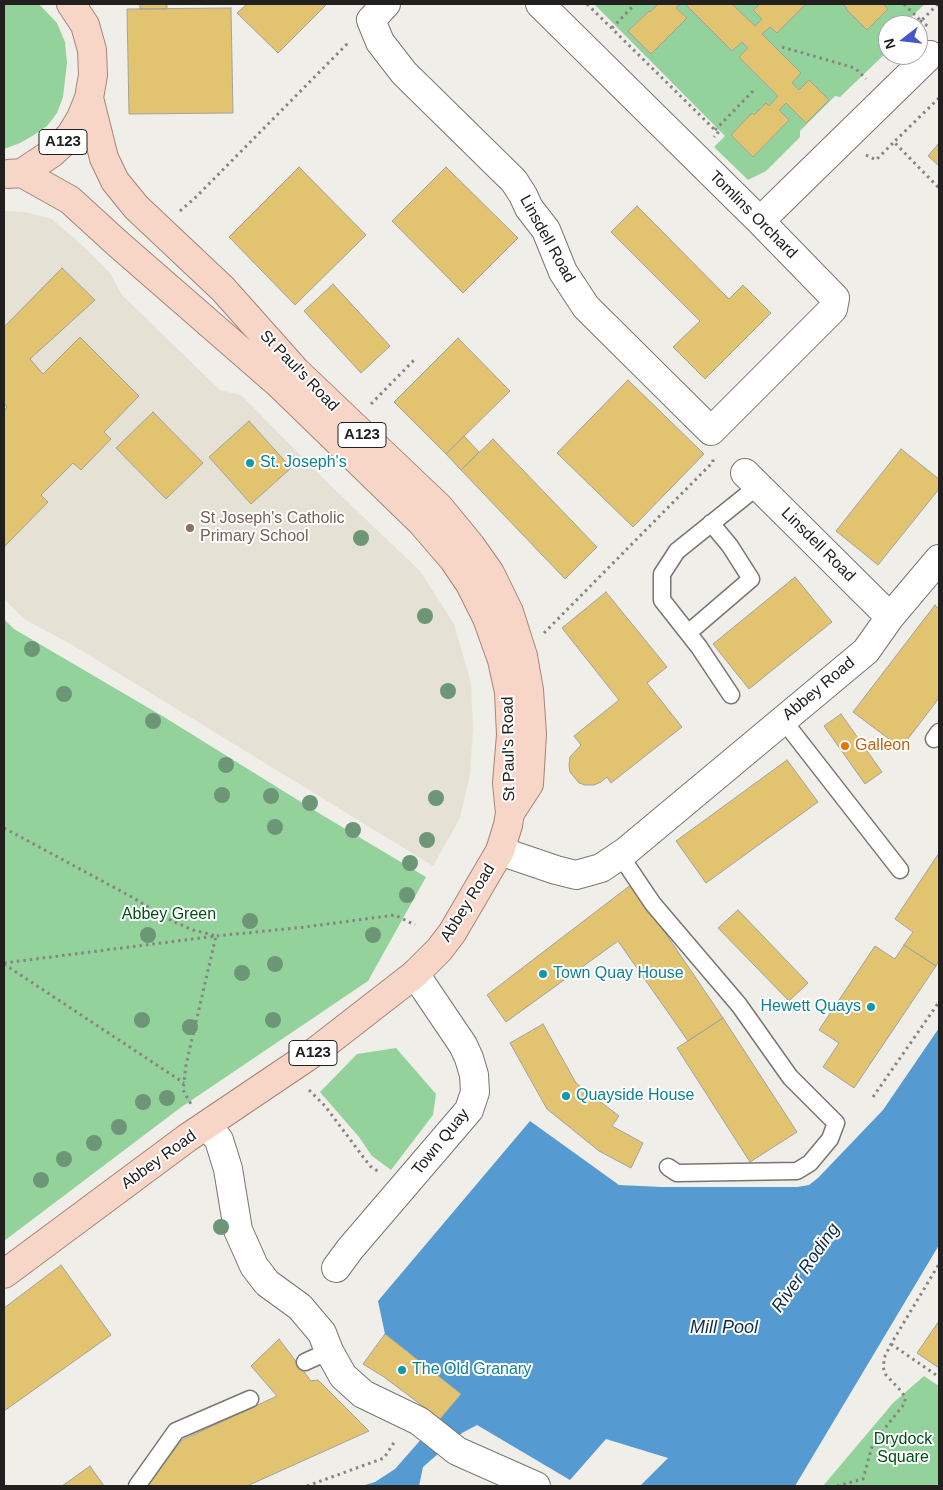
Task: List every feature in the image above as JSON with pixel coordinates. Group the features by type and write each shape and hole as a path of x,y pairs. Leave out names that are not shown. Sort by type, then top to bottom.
{"main road":[{"name":"St Paul's Road","path":"13,174 52,153 70,136 81,118 89,98 93,75 92,50 85,25 71,4"},
{"name":"St Paul's Road","path":"89,98 104,158 115,181 136,207 223,289 296,371 439,507 490,573 509,612 523,656 529,690 532,734 529,784 510,813"},
{"name":"St Paul's Road","path":"13,174 70,200 138,262 280,385 422,523 453,559 470,584 487,618 502,660 509,692 511,735 507,783 510,813 500,851"},
{"name":"Abbey Road","path":"4,1274 200,1115 316,1051 415,974 439,950 452,933 500,851"}],"street":[{"name":"Tomlins Orchard","path":"540,4 760,221 835,298 833,309 711,431"},
{"name":"Linsdell Road","path":"378,12 380,42 404,74 514,181 529,208 546,230 562,272 586,307 711,431"},
{"path":"760,221 930,55"},
{"name":"Linsdell Road","path":"752,479 890,617"},
{"name":"Abbey Road","path":"500,851 576,875 601,868 620,855 866,650 890,617 939,559"},
{"name":"Town Quay","path":"336,1268 350,1249 469,1110 475,1092 474,1075 463,1045 415,974"},
{"path":"200,1115 219,1140 228,1169 238,1230 254,1266 267,1283 300,1307 319,1348 344,1376 363,1394 415,1419 457,1451 536,1486"}],"lane":[{"path":"731,695 699,647 662,600 662,574 677,552 711,523 752,479"},
{"path":"688,633 751,579 730,546 711,523"},
{"path":"783,720 900,870"},
{"path":"620,855 653,904 739,1005 790,1077 836,1122 830,1139 810,1162 797,1171 677,1173 668,1167"},
{"path":"137,1486 176,1431 250,1399"}],"path":[{"path":"587,4 718,133 713,138"},
{"path":"612,28 635,4"},
{"path":"904,4 915,15"},
{"path":"927,15 938,4"},
{"path":"179,212 378,12"},
{"path":"782,47 855,68 867,79"},
{"path":"859,86 873,73"},
{"path":"715,130 756,88"},
{"path":"939,98 894,142 939,188"},
{"path":"369,406 416,358"},
{"path":"540,636 713,462 711,431"},
{"path":"4,828 130,896 172,921 193,930 216,936"},
{"path":"4,963 395,915 415,925"},
{"path":"200,1115 183,1090 186,1065 216,936"},
{"path":"4,963 184,1083"},
{"path":"873,1097 939,1002"},
{"path":"304,1085 325,1106 370,1166 384,1176"},
{"path":"837,1486 863,1480 873,1443 905,1403 901,1391 886,1376 883,1367 885,1356 939,1264"},
{"path":"891,1344 939,1377"},
{"path":"307,1486 384,1458 415,1419"}],"shaded area":[{"name":"St Joseph's Catholic Primary School","path":"4,211 26,212 52,219 110,273 122,295 220,390 241,395 331,486 420,571 454,624 471,683 473,729 470,774 460,818 433,866 74,646 24,619 4,599"}],"green space":[{"path":"4,4 39,4 57,23 65,42 67,63 63,97 57,113 47,126 34,135 4,149"},
{"path":"594,4 925,4 913,15 878,15 878,61 840,97 835,96 800,131 800,137 766,171 748,180 714,147 725,136"},
{"name":"Abbey Green","path":"4,619 14,629 164,717 426,877 368,981 180,1108 4,1241"},
{"path":"396,1048 436,1094 433,1115 391,1170 372,1156 359,1137 320,1092 357,1054"},
{"name":"Drydock Square","path":"924,1376 939,1386 939,1486 823,1486 893,1403"}],"water":[{"name":"Mill Pool","path":"939,1028 939,1245 795,1486 640,1486 668,1458 606,1439 570,1480 477,1425 462,1433 423,1467 419,1486 362,1486 375,1482 395,1469 461,1394 385,1334 378,1301 530,1121 619,1185 662,1187 797,1187 809,1185 883,1110"}],"building":[{"path":"140,4 167,4 167,9 140,9"},
{"path":"247,4 327,4 278,53 237,13"},
{"path":"658,4 680,4 676,8 687,18 651,54 628,31"},
{"path":"685,4 732,4 755,26 762,19 753,10 760,4 806,4 777,33 770,27 762,34 801,73 792,83 799,90 809,80 829,100 806,123 786,103 779,110 789,120 753,157 731,135 752,113 754,115 766,103 769,106 778,96 739,57 748,48 742,42 732,51"},
{"path":"842,4 883,4 888,9 882,15 878,15 878,19 867,30"},
{"path":"231,8 233,113 129,114 127,9"},
{"path":"939,143 939,166 928,156"},
{"path":"299,167 366,235 295,305 229,237"},
{"path":"446,167 518,238 463,293 392,221"},
{"path":"637,206 729,299 743,285 771,313 705,379 673,347 700,321 611,232"},
{"path":"62,268 95,300 30,359 43,374 80,337 139,396 104,432 111,439 81,470 73,463 41,495 48,502 4,547 4,411 7,407 4,403 4,327"},
{"path":"333,284 390,346 361,373 304,311"},
{"path":"458,338 510,391 446,454 394,402"},
{"path":"628,380 704,454 633,527 557,453"},
{"path":"153,412 203,463 166,499 116,448"},
{"name":"St. Joseph's","path":"249,421 291,468 251,504 209,457"},
{"path":"464,436 479,452 461,470 446,454"},
{"path":"493,439 597,547 565,579 461,470"},
{"path":"901,449 939,479 939,489 878,565 836,531"},
{"path":"795,577 832,622 749,689 713,644"},
{"path":"606,592 667,667 647,683 682,727 611,783 607,777 594,785 585,785 579,783 570,772 570,757 581,745 574,736 619,700 562,628"},
{"path":"935,605 939,609 939,698 901,748 853,712"},
{"path":"841,714 882,772 865,784 824,726"},
{"path":"787,760 818,802 706,883 676,841"},
{"path":"939,853 939,961 936,966 904,945 913,932 895,919"},
{"name":"Town Quay House","path":"632,884 723,1018 688,1041 618,941 506,1022 487,995"},
{"path":"738,910 808,983 789,1001 718,928"},
{"name":"Hewett Quays","path":"904,945 936,966 854,1088 823,1067 839,1043 819,1030 875,946 895,959"},
{"path":"723,1018 797,1132 750,1162 677,1048"},
{"name":"Quayside House","path":"543,1024 576,1083 619,1116 612,1126 643,1143 631,1168 599,1151 547,1109 510,1043"},
{"path":"61,1265 111,1335 4,1411 4,1308"},
{"path":"939,1321 939,1368 917,1353"},
{"name":"The Old Granary","path":"385,1334 461,1394 440,1419 384,1377 363,1364"},
{"path":"279,1339 311,1381 318,1380 369,1431 247,1486 147,1486 182,1440 277,1396 251,1366"},
{"path":"90,1466 104,1486 62,1486"}],"place":[{"name":"St. Joseph's","path":"250,463"},
{"name":"St Joseph's Catholic Primary School","path":"190,528"},
{"name":"Galleon","path":"845,746"},
{"name":"Town Quay House","path":"543,974"},
{"name":"Hewett Quays","path":"871,1007"},
{"name":"Quayside House","path":"566,1096"},
{"name":"The Old Granary","path":"402,1370"}],"water label":[{"name":"River Roding","path":"806,1268"}]}
